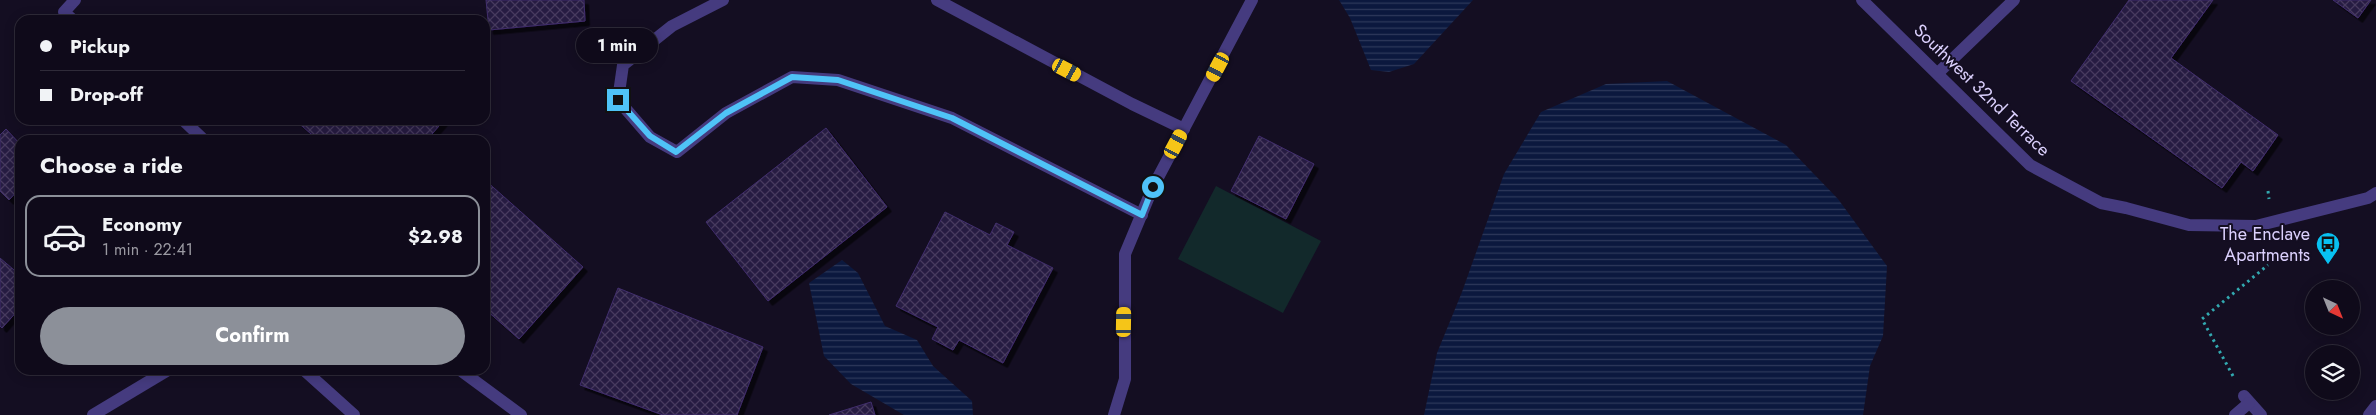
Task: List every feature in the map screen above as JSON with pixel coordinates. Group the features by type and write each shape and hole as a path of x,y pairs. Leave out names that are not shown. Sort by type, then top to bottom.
{"street":[{"path":"67,15 64,12 75,0"},
{"path":"723,0 672,26 623,64 618,100 650,136 676,152 726,113 792,77 838,80 952,118 1142,215"},
{"path":"937,0 1123,99 1184,129"},
{"path":"1114,415 1125,379 1124,254 1153,187 1252,0"},
{"name":"Southwest 32nd Terrace","path":"1862,0 2030,165 2101,203 2189,226 2256,226 2368,198 2376,193"},
{"path":"1938,74 2014,0"},
{"path":"188,125 199,135"},
{"path":"93,415 160,375"},
{"path":"310,375 354,415"},
{"path":"467,375 520,415"},
{"path":"2235,415 2247,400 2261,415"},
{"path":"2368,415 2376,406"}],"path":[{"path":"2247,400 2202,319 2268,265"}],"green space":[{"path":"1216,186 1321,241 1283,313 1178,259"}],"water":[{"path":"1339,0 1473,0 1414,64 1389,72 1371,70 1350,18"},
{"path":"1667,81 1786,145 1838,199 1887,266 1883,336 1870,366 1863,415 1424,415 1437,353 1462,292 1504,174 1541,112 1606,84"},
{"path":"842,260 858,273 885,326 917,340 933,366 972,401 973,415 904,415 851,384 824,356 809,283"}],"building":[{"path":"486,0 584,0 585,21 490,30 490,15 488,15"},
{"path":"2129,0 2213,0 2171,58 2278,135 2253,171 2241,162 2222,188 2071,81"},
{"path":"2333,0 2371,0 2358,18"},
{"path":"301,125 440,125 431,135 312,135"},
{"path":"826,128 887,207 768,301 706,222"},
{"path":"6,129 15,139 15,193 9,200 0,191 0,135"},
{"path":"1259,136 1314,164 1286,219 1231,191"},
{"path":"490,184 583,267 519,339 490,313"},
{"path":"945,212 990,235 996,223 1014,232 1007,245 1053,268 1003,363 959,340 953,350 932,339 938,327 896,306"},
{"path":"0,258 15,271 15,314 2,328 0,326"},
{"path":"618,288 763,347 737,415 663,415 580,385"},
{"path":"871,402 875,415 829,415"}],"place":[{"name":"The Enclave Apartments","path":"2328,265"}],"route":[{"path":"618,100 650,136 676,152 726,113 792,77 838,80 952,118 1142,215 1153,187"}]}
